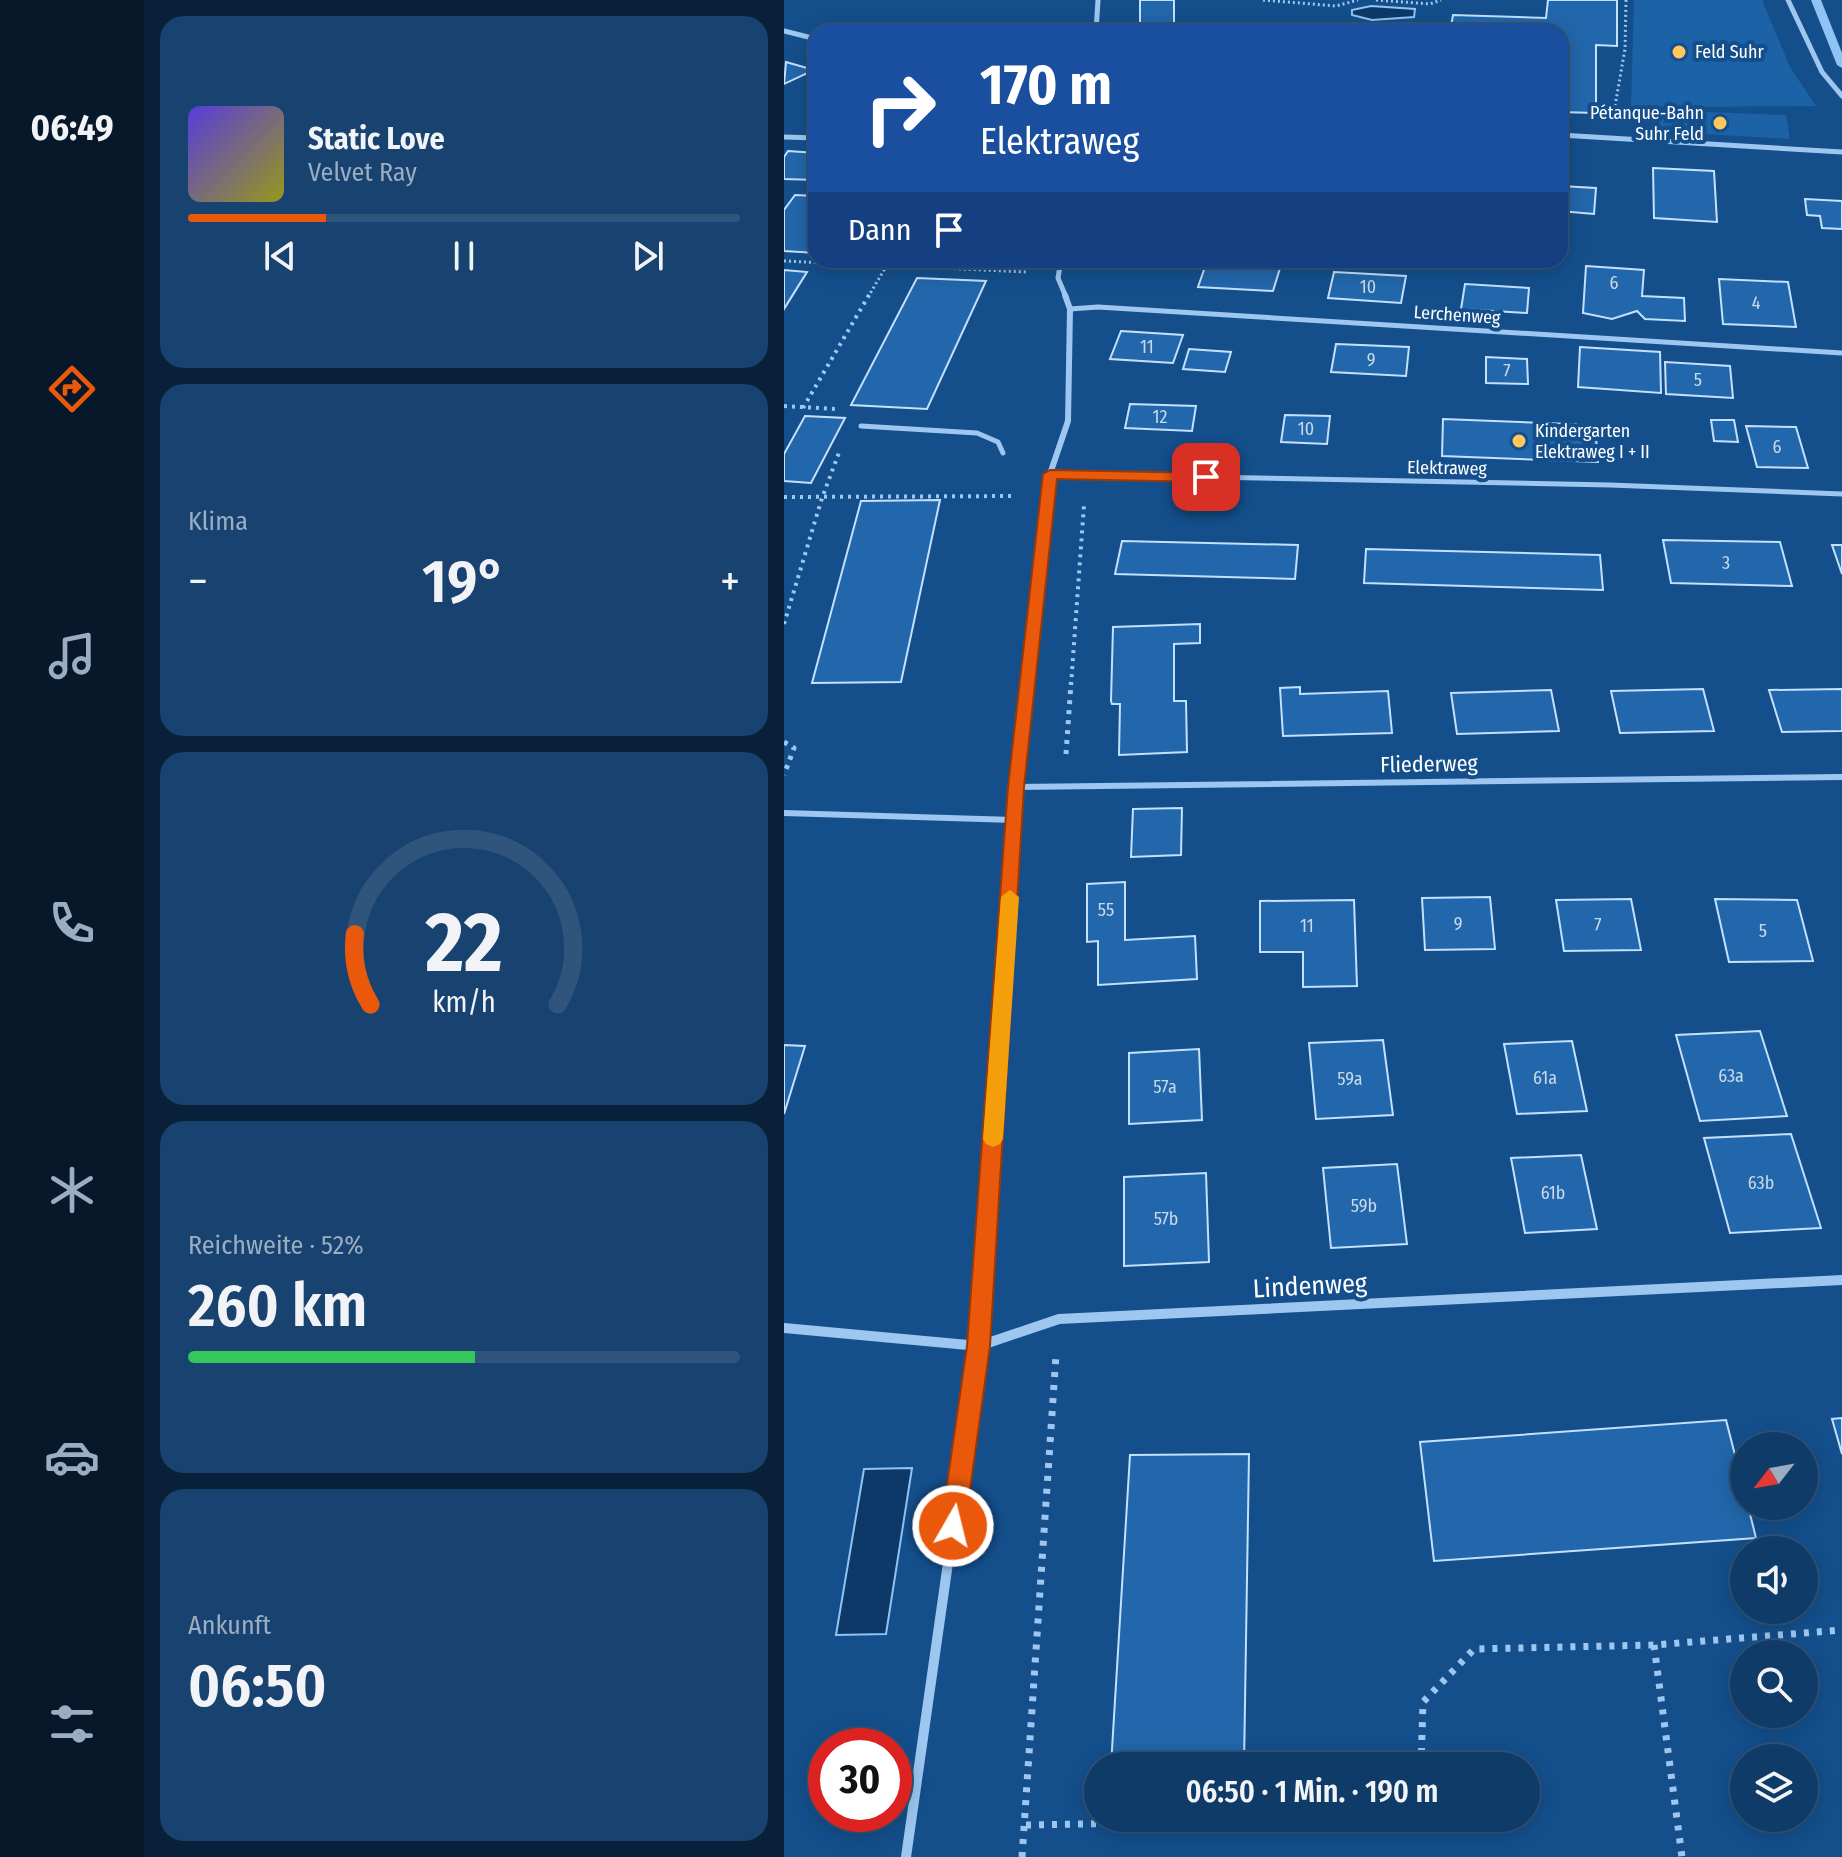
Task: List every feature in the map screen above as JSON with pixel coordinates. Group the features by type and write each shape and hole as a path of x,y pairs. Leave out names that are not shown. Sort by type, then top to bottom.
{"street":[{"path":"1096,24 1098,0"},
{"path":"1788,0 1822,72 1842,96"},
{"path":"784,31 808,37"},
{"path":"1568,136 1842,152"},
{"path":"784,137 808,138"},
{"path":"906,1857 979,1346 1016,787 1050,474 1068,421 1070,309 1060,268"},
{"name":"Lindenweg","path":"784,1328 979,1346 1059,1319 1842,1280"}],"lane":[{"name":"Lerchenweg","path":"1070,309 1098,307 1842,353"},
{"path":"861,426 977,433 998,442 1003,453"},
{"name":"Elektraweg","path":"1050,474 1594,485 1842,494"},
{"name":"Fliederweg","path":"1016,787 1842,777"},
{"path":"784,813 1014,820"}],"path":[{"path":"1263,0 1336,6 1358,0"},
{"path":"1376,0 1430,4 1441,0"},
{"path":"1606,138 1621,84 1626,0"},
{"path":"784,261 808,262"},
{"path":"803,408 885,268"},
{"path":"929,268 1059,274"},
{"path":"784,624 822,498 844,441"},
{"path":"784,497 1049,495"},
{"path":"784,742 794,748 784,775"},
{"path":"1022,1857 1059,1319"},
{"path":"1421,1752 1423,1702 1474,1649 1654,1645 1842,1630"},
{"path":"1654,1645 1682,1857"},
{"path":"1026,1825 1084,1824"}],"shaded area":[{"path":"1634,0 1762,0 1790,67 1816,106 1631,107"},
{"path":"1371,6 1415,9 1414,17 1372,20 1352,15 1352,10"},
{"name":"Pétanque-Bahn Suhr Feld","path":"1652,110 1786,115 1790,139 1654,131"},
{"path":"912,1468 886,1634 836,1635 864,1469"}],"building":[{"path":"1140,0 1174,0 1174,24 1140,24"},
{"path":"1548,0 1617,0 1617,46 1596,45 1596,113 1568,112 1568,24 1451,24 1453,15 1546,18"},
{"path":"786,62 808,68 808,73 784,84"},
{"path":"788,151 808,152 808,180 784,179 784,157"},
{"path":"1653,168 1714,171 1717,222 1654,218"},
{"path":"1568,186 1596,188 1594,214 1568,212"},
{"path":"795,195 808,196 808,252 784,251 784,210"},
{"path":"1805,199 1842,201 1842,229 1822,228 1820,216 1807,215"},
{"path":"1586,266 1644,270 1642,296 1684,298 1685,321 1645,319 1637,311 1612,319 1583,313"},
{"path":"1205,268 1280,268 1273,291 1198,287"},
{"path":"784,270 807,272 784,309"},
{"path":"1334,272 1406,276 1401,303 1328,298"},
{"path":"917,278 986,281 927,409 851,405"},
{"path":"1719,279 1788,282 1796,327 1723,324"},
{"path":"1465,284 1529,288 1527,313 1461,309"},
{"path":"1121,331 1183,335 1173,363 1110,359"},
{"path":"1336,344 1409,347 1406,376 1331,372"},
{"path":"1580,347 1660,352 1661,393 1578,387"},
{"path":"1189,349 1231,352 1225,372 1183,369"},
{"path":"1486,357 1527,359 1528,384 1486,383"},
{"path":"1665,362 1730,366 1733,398 1666,394"},
{"path":"1130,404 1196,406 1192,431 1125,428"},
{"path":"1285,415 1330,416 1327,444 1281,442"},
{"path":"805,416 845,418 811,483 784,481 784,454"},
{"name":"Kindergarten Elektraweg I + II","path":"1443,419 1595,425 1598,462 1442,456"},
{"path":"1711,420 1734,420 1738,442 1714,441"},
{"path":"1746,426 1796,427 1808,468 1757,467"},
{"path":"940,500 901,682 812,683 861,501"},
{"path":"1663,540 1780,542 1792,586 1671,583"},
{"path":"1122,541 1298,545 1295,579 1115,574"},
{"path":"1832,545 1842,545 1842,574"},
{"path":"1366,549 1600,555 1603,590 1364,583"},
{"path":"1200,624 1200,643 1174,644 1174,701 1186,701 1187,752 1119,755 1120,704 1112,704 1111,701 1113,627"},
{"path":"1300,687 1300,694 1388,691 1392,733 1283,736 1280,688"},
{"path":"1703,689 1714,731 1620,733 1611,691"},
{"path":"1842,689 1842,731 1782,732 1769,690"},
{"path":"1551,690 1559,731 1457,734 1451,693"},
{"path":"1182,808 1181,855 1131,857 1133,809"},
{"path":"1125,882 1125,940 1195,936 1197,979 1098,985 1098,941 1087,942 1087,884"},
{"path":"1490,897 1495,949 1425,950 1422,898"},
{"path":"1631,899 1641,950 1564,951 1556,900"},
{"path":"1715,899 1797,900 1813,961 1729,962"},
{"path":"1354,900 1357,986 1303,987 1303,952 1260,952 1260,901"},
{"path":"1760,1031 1787,1116 1700,1121 1676,1035"},
{"path":"1383,1040 1393,1115 1316,1119 1309,1043"},
{"path":"1572,1041 1587,1111 1517,1114 1504,1044"},
{"path":"784,1045 805,1046 784,1114"},
{"path":"1199,1049 1202,1120 1129,1124 1129,1053"},
{"path":"1791,1134 1821,1228 1730,1233 1704,1138"},
{"path":"1581,1155 1597,1229 1525,1233 1511,1158"},
{"path":"1397,1164 1407,1244 1331,1248 1323,1168"},
{"path":"1206,1173 1209,1262 1124,1266 1124,1177"},
{"path":"1842,1418 1842,1454 1832,1419"},
{"path":"1726,1420 1730,1436 1730,1520 1752,1520 1756,1536 1434,1561 1420,1442"},
{"path":"1249,1454 1244,1752 1112,1752 1130,1455"}],"waterway":[{"path":"1816,0 1842,65"}],"slow traffic":[{"path":"993,1139 1010,897"}],"place":[{"name":"Feld Suhr","path":"1679,52"},
{"name":"Pétanque-Bahn Suhr Feld","path":"1720,123"},
{"name":"Kindergarten Elektraweg I + II","path":"1519,441"}],"route":[{"path":"953,1526 979,1346 1016,787 1050,474 1206,477"}]}
